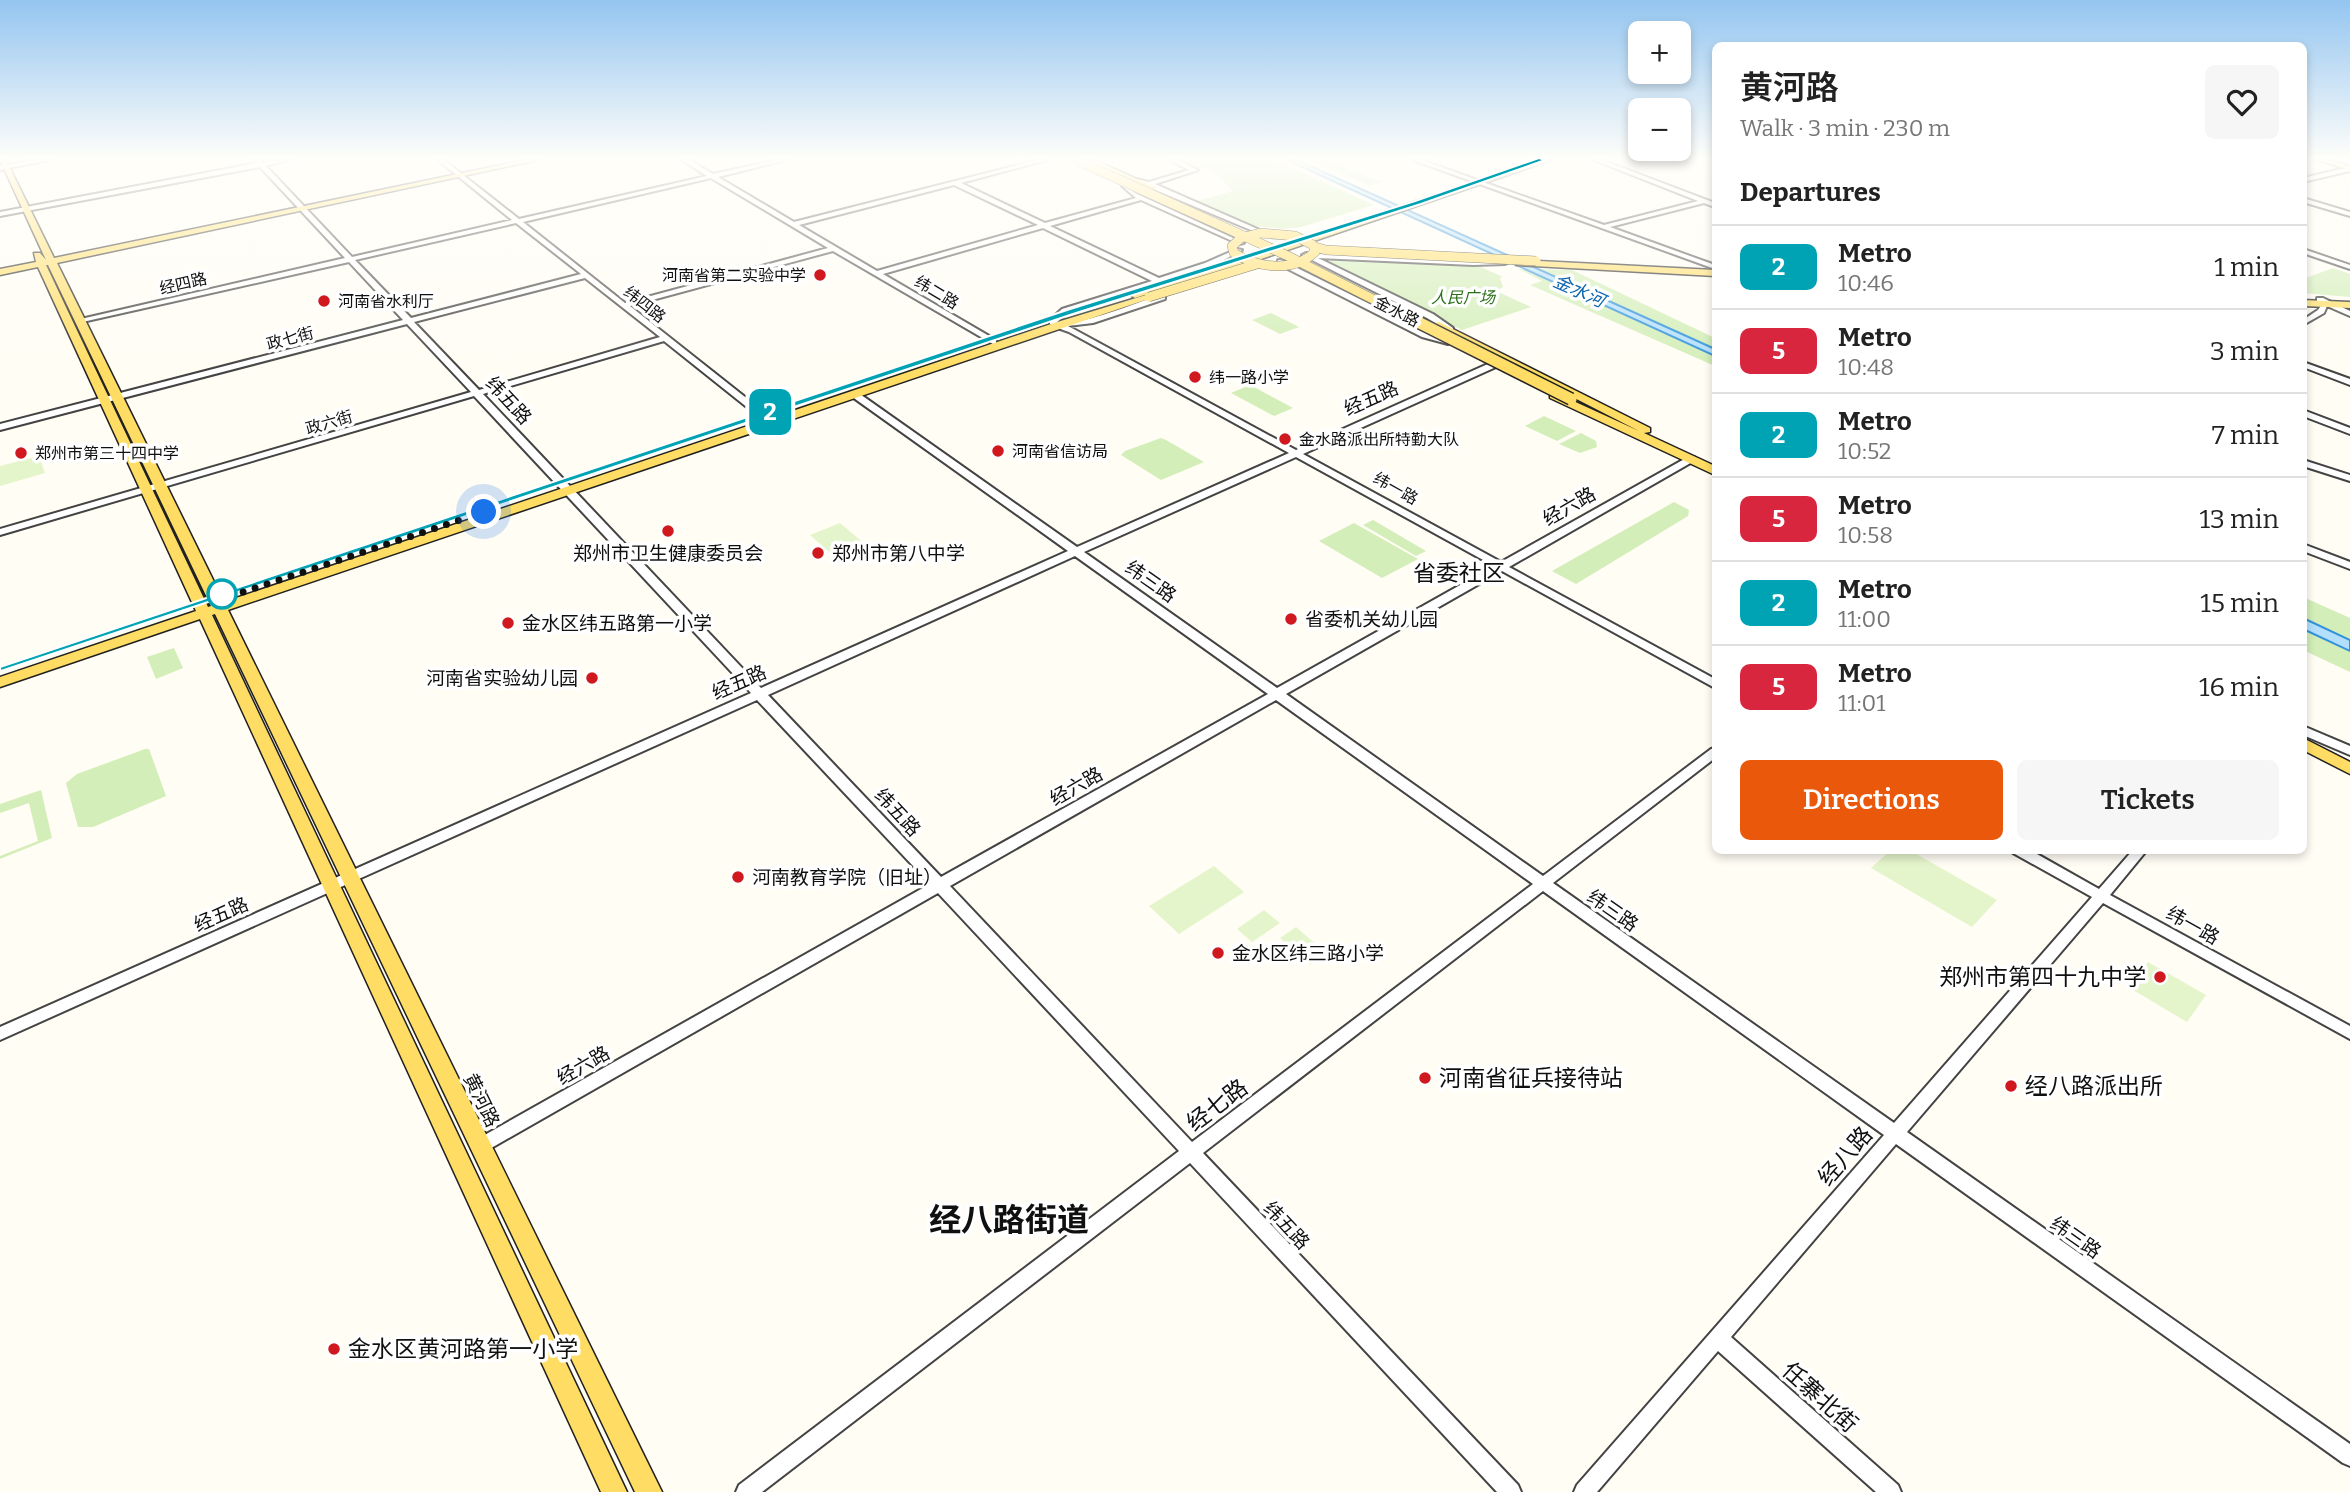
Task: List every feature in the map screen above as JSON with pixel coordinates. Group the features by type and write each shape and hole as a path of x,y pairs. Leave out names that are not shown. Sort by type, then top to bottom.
{"main road":[{"name":"黄河路","path":"26,230 81,321 111,398"},
{"path":"0,271 194,230"},
{"path":"1220,230 1227,234 1246,260 1307,270 1423,330 1452,338 1631,421 1664,443"},
{"name":"金水路","path":"1230,230 1712,465"},
{"name":"金水路","path":"1239,230 1282,249 1574,398"},
{"path":"1252,230 1270,234"},
{"path":"1144,295 1227,261 1250,235 1318,230"},
{"path":"565,488 993,342 1144,295 1241,267 1301,262 1309,248 1323,237 1345,230"},
{"path":"1309,248 1349,230"},
{"path":"1284,234 1304,239 1313,261 1327,270 1439,325 1452,338 1493,365 1600,419 1664,443"},
{"path":"1309,248 1540,263"},
{"path":"0,673 210,607 854,394 1251,258 1309,248 1505,262 1712,270"},
{"name":"黄河路","path":"46,261 210,607 350,877 649,1492"},
{"path":"2307,301 2350,303"},
{"name":"金水路","path":"1664,443 1712,470"},
{"path":"0,682 210,607"},
{"name":"黄河路","path":"210,607 331,886 614,1492"},
{"path":"2307,738 2350,757"},
{"path":"2307,745 2350,764"},
{"path":"2307,745 2350,770"}],"street":[{"name":"纬五路","path":"322,230 1511,1492"},
{"name":"经四路","path":"81,321 481,230"},
{"name":"纬四路","path":"529,230 766,418"},
{"name":"纬二路","path":"804,230 993,342"},
{"path":"877,273 1031,230"},
{"path":"1052,230 1158,281"},
{"path":"1610,230 1712,269"},
{"path":"1270,234 1309,248 1430,316 1452,338"},
{"path":"625,305 835,248"},
{"path":"1056,324 1065,311 1208,265 1237,248 1251,258 1275,263 1425,335 1452,338"},
{"path":"2307,252 2350,267"},
{"path":"1056,324 1090,320 1275,263"},
{"name":"政七街","path":"0,427 587,275"},
{"path":"2307,321 2321,312 2322,302 2350,314"},
{"name":"纬一路","path":"1056,324 1072,330 1712,682"},
{"name":"政六街","path":"0,532 666,338"},
{"name":"经五路","path":"0,1034 1493,365"},
{"path":"2307,366 2350,382"},
{"name":"纬三路","path":"854,394 2350,1456"},
{"path":"2307,415 2350,431"},
{"name":"经六路","path":"480,1146 1691,459"},
{"path":"2307,464 2350,478"},
{"path":"2307,549 2350,566"},
{"path":"2307,732 2350,751"},
{"path":"2307,752 2350,770"},
{"name":"经七路","path":"746,1492 1712,754"},
{"name":"纬一路","path":"2025,854 2350,1033"},
{"name":"经八路","path":"1584,1492 2138,854"},
{"name":"任寨北街","path":"1718,1338 1891,1492"}],"green space":[{"name":"人民广场","path":"1333,259 1481,267 1503,277 1500,278 1503,287 1496,291 1531,307 1462,330 1326,263"},
{"path":"2333,268 2350,274 2350,297 2307,293 2307,278"},
{"path":"1519,269 1572,270 1712,337 1712,365 1530,285 1542,281"},
{"path":"1271,313 1299,327 1280,334 1252,320"},
{"path":"1250,385 1293,408 1274,416 1231,393"},
{"path":"1544,416 1576,431 1557,441 1525,426"},
{"path":"1581,433 1596,441 1597,447 1580,453 1559,444"},
{"path":"1161,438 1204,462 1161,480 1121,455 1125,451"},
{"path":"39,456 45,473 0,486 0,466"},
{"path":"1674,502 1689,510 1688,516 1576,584 1552,571"},
{"path":"1373,520 1426,551 1416,556 1363,525"},
{"path":"840,523 866,545 835,557 810,535"},
{"path":"1354,523 1418,559 1382,578 1319,541"},
{"path":"2307,599 2350,618 2350,672 2307,652"},
{"path":"174,648 183,668 156,679 147,657"},
{"path":"149,749 166,796 93,827 78,827 66,783 77,774"},
{"path":"41,790 52,838 0,859 0,856 38,841 29,803 0,813 0,804"},
{"path":"1887,854 1916,854 1997,900 1972,927 1871,868"},
{"path":"1214,866 1244,892 1179,934 1149,906"},
{"path":"1264,910 1280,923 1252,942 1237,929"},
{"path":"1296,927 1326,953 1310,965 1280,938"},
{"path":"2148,962 2206,995 2187,1022 2128,987"}],"water":[{"name":"金水河","path":"1439,230 1451,230 1712,348 1712,355"},
{"path":"2307,620 2350,640 2350,651 2307,631"}],"metro line":[{"name":"2","path":"0,667 1070,312 1328,230"}],"place":[{"name":"河南省第二实验中学","path":"820,275"},
{"name":"河南省水利厅","path":"324,301"},
{"name":"纬一路小学","path":"1195,377"},
{"name":"金水路派出所特勤大队","path":"1285,439"},
{"name":"河南省信访局","path":"998,451"},
{"name":"郑州市第三十四中学","path":"21,453"},
{"name":"郑州市卫生健康委员会","path":"668,531"},
{"name":"郑州市第八中学","path":"818,553"},
{"name":"省委机关幼儿园","path":"1291,619"},
{"name":"金水区纬五路第一小学","path":"508,623"},
{"name":"河南省实验幼儿园","path":"592,678"},
{"name":"河南教育学院（旧址）","path":"738,877"},
{"name":"金水区纬三路小学","path":"1218,953"},
{"name":"郑州市第四十九中学","path":"2160,977"},
{"name":"河南省征兵接待站","path":"1425,1078"},
{"name":"经八路派出所","path":"2011,1086"},
{"name":"金水区黄河路第一小学","path":"334,1349"}],"district":[{"name":"省委社区","path":"1459,573"},
{"name":"经八路街道","path":"1009,1220"}],"route":[{"path":"222,594 216,601 484,512"}]}
